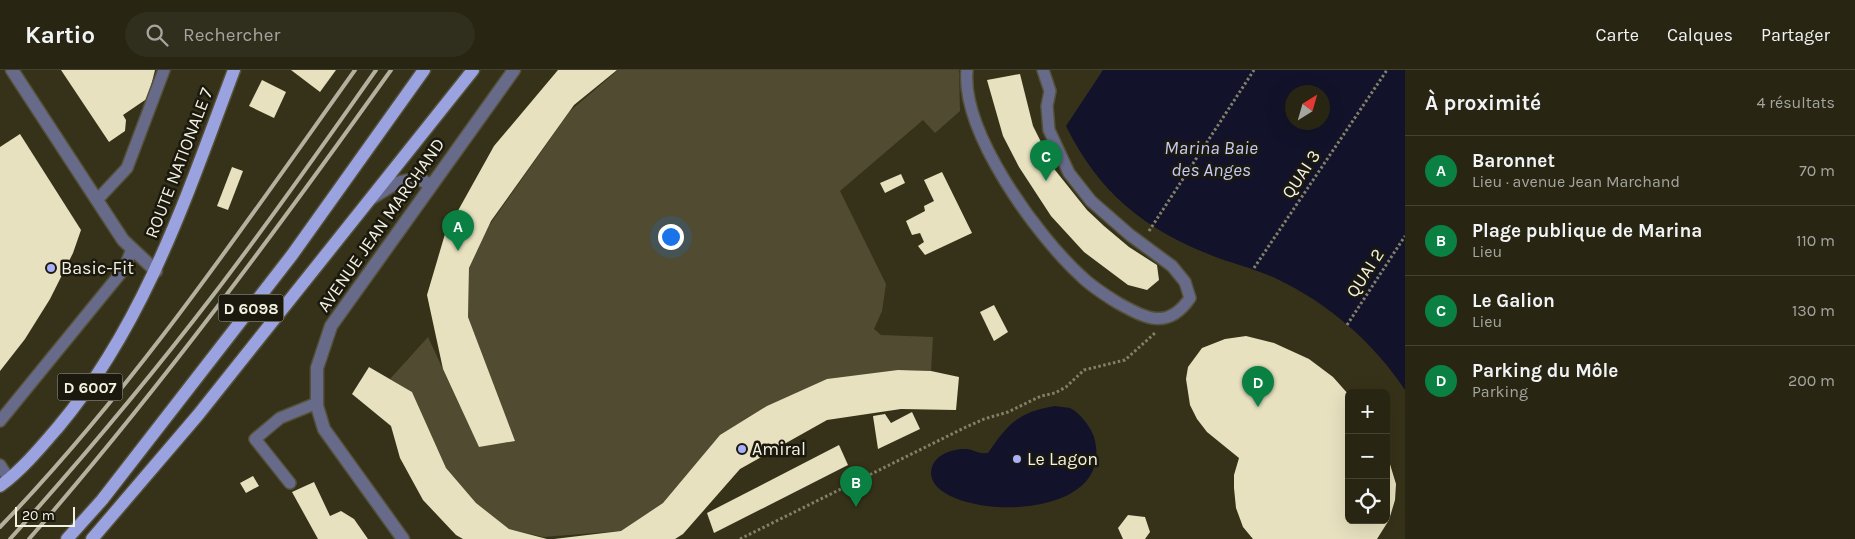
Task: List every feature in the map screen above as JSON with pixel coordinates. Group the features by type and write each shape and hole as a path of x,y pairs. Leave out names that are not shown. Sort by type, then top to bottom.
{"main road":[{"name":"ROUTE NATIONALE 7","path":"4,482 47,440 82,398 119,342 156,271 174,229 234,70"},
{"name":"D 6098","path":"67,539 108,493 274,278 424,70"},
{"name":"D 6098","path":"92,539 198,416 473,70"}],"street":[{"path":"12,70 123,240 156,271"},
{"name":"AVENUE JEAN MARCHAND","path":"403,539 324,429 318,403 317,368 331,326 430,184 514,70"},
{"path":"370,199 396,183 418,178 430,184"}],"lane":[{"path":"97,200 127,168 164,70"},
{"path":"967,70 970,100 981,135 994,162 1040,232 1082,277 1115,301 1142,316 1156,319 1176,314 1190,298 1185,282 1172,266 1130,235 1090,200 1068,173 1049,130 1047,106 1050,91 1043,70"},
{"path":"0,421 124,269 132,249"},
{"path":"290,483 255,439 280,418 318,403"},
{"path":"0,465 4,482"}],"path":[{"path":"1151,227 1254,70"},
{"name":"QUAI 3","path":"1254,268 1387,70"},
{"name":"QUAI 2","path":"1347,325 1405,236"},
{"path":"740,539 789,517 964,428 984,419 1008,412 1041,396 1055,393 1066,387 1084,370 1097,365 1116,364 1125,360 1162,329"}],"shaded area":[{"path":"618,70 959,70 960,111 935,133 923,120 840,191 886,284 882,311 874,329 881,335 933,337 931,371 898,370 663,503 621,531 543,537 509,529 476,503 446,468 412,392 390,379 428,337 479,447 514,441 468,317 469,268 488,227 570,111"}],"water":[{"name":"Marina Baie des Anges","path":"1103,70 1405,70 1405,390 1379,356 1332,312 1296,289 1269,275 1213,256 1166,234 1145,221 1109,189 1093,171 1066,126"},
{"name":"Le Lagon","path":"1055,406 1070,408 1081,416 1094,437 1094,468 1078,489 1050,502 1017,507 983,505 954,498 935,485 932,467 941,455 962,449 988,453 1002,434 1015,421 1032,412"}],"building":[{"path":"61,70 155,70 148,98 123,115 126,120 125,131 109,142"},
{"path":"291,70 336,70 320,92"},
{"path":"558,70 617,70 574,105 491,221 469,268 468,317 515,441 479,447 443,369 427,295 445,234 494,146"},
{"path":"1020,74 1033,126 1055,170 1087,210 1104,226 1129,247 1157,265 1159,280 1147,290 1128,285 1084,252 1051,216 1019,167 1003,136 987,80"},
{"path":"262,80 286,92 274,118 249,106"},
{"path":"20,134 81,230 73,253 50,299 25,339 0,371 0,147"},
{"path":"232,167 243,171 228,210 217,206"},
{"path":"942,172 972,233 925,255 918,246 924,242 920,233 912,235 906,221 925,211 924,206 934,201 924,180"},
{"path":"901,174 905,183 885,193 880,183"},
{"path":"994,305 1008,332 994,341 980,312"},
{"path":"1246,336 1274,343 1309,359 1333,377 1345,390 1345,524 1386,524 1377,539 1253,539 1243,527 1236,508 1234,488 1234,475 1239,458 1207,432 1197,419 1190,405 1186,379 1188,367 1202,348 1225,339"},
{"path":"369,367 412,392 446,468 476,503 509,529 547,539 463,539 456,535 423,500 400,458 391,426 352,394"},
{"name":"Amiral","path":"898,370 931,371 959,377 956,410 901,409 827,420 740,469 683,534 675,539 554,539 621,531 663,503 720,435 767,406 827,379"},
{"path":"912,412 920,429 878,449 873,416 885,414 891,423"},
{"path":"839,445 848,465 714,533 707,513"},
{"path":"1390,464 1396,484 1395,500 1390,517"},
{"path":"253,476 259,486 246,493 240,483"},
{"path":"314,482 330,516 341,511 354,519 368,539 318,539 292,492"},
{"path":"1128,515 1145,517 1150,532 1145,539 1123,539 1118,528"}],"railway":[{"path":"0,527 49,474 142,363 229,247 355,70"},
{"path":"10,539 165,357 276,211 376,70"},
{"path":"29,539 124,426 216,309 391,70"}],"place":[{"name":"Le Galion","path":"1046,181"},
{"name":"Baronnet","path":"458,251"},
{"name":"Basic-Fit","path":"51,268"},
{"name":"Parking du Môle","path":"1258,407"},
{"name":"Amiral","path":"742,449"},
{"name":"Le Lagon","path":"1017,459"},
{"name":"Plage publique de Marina","path":"856,507"}]}
